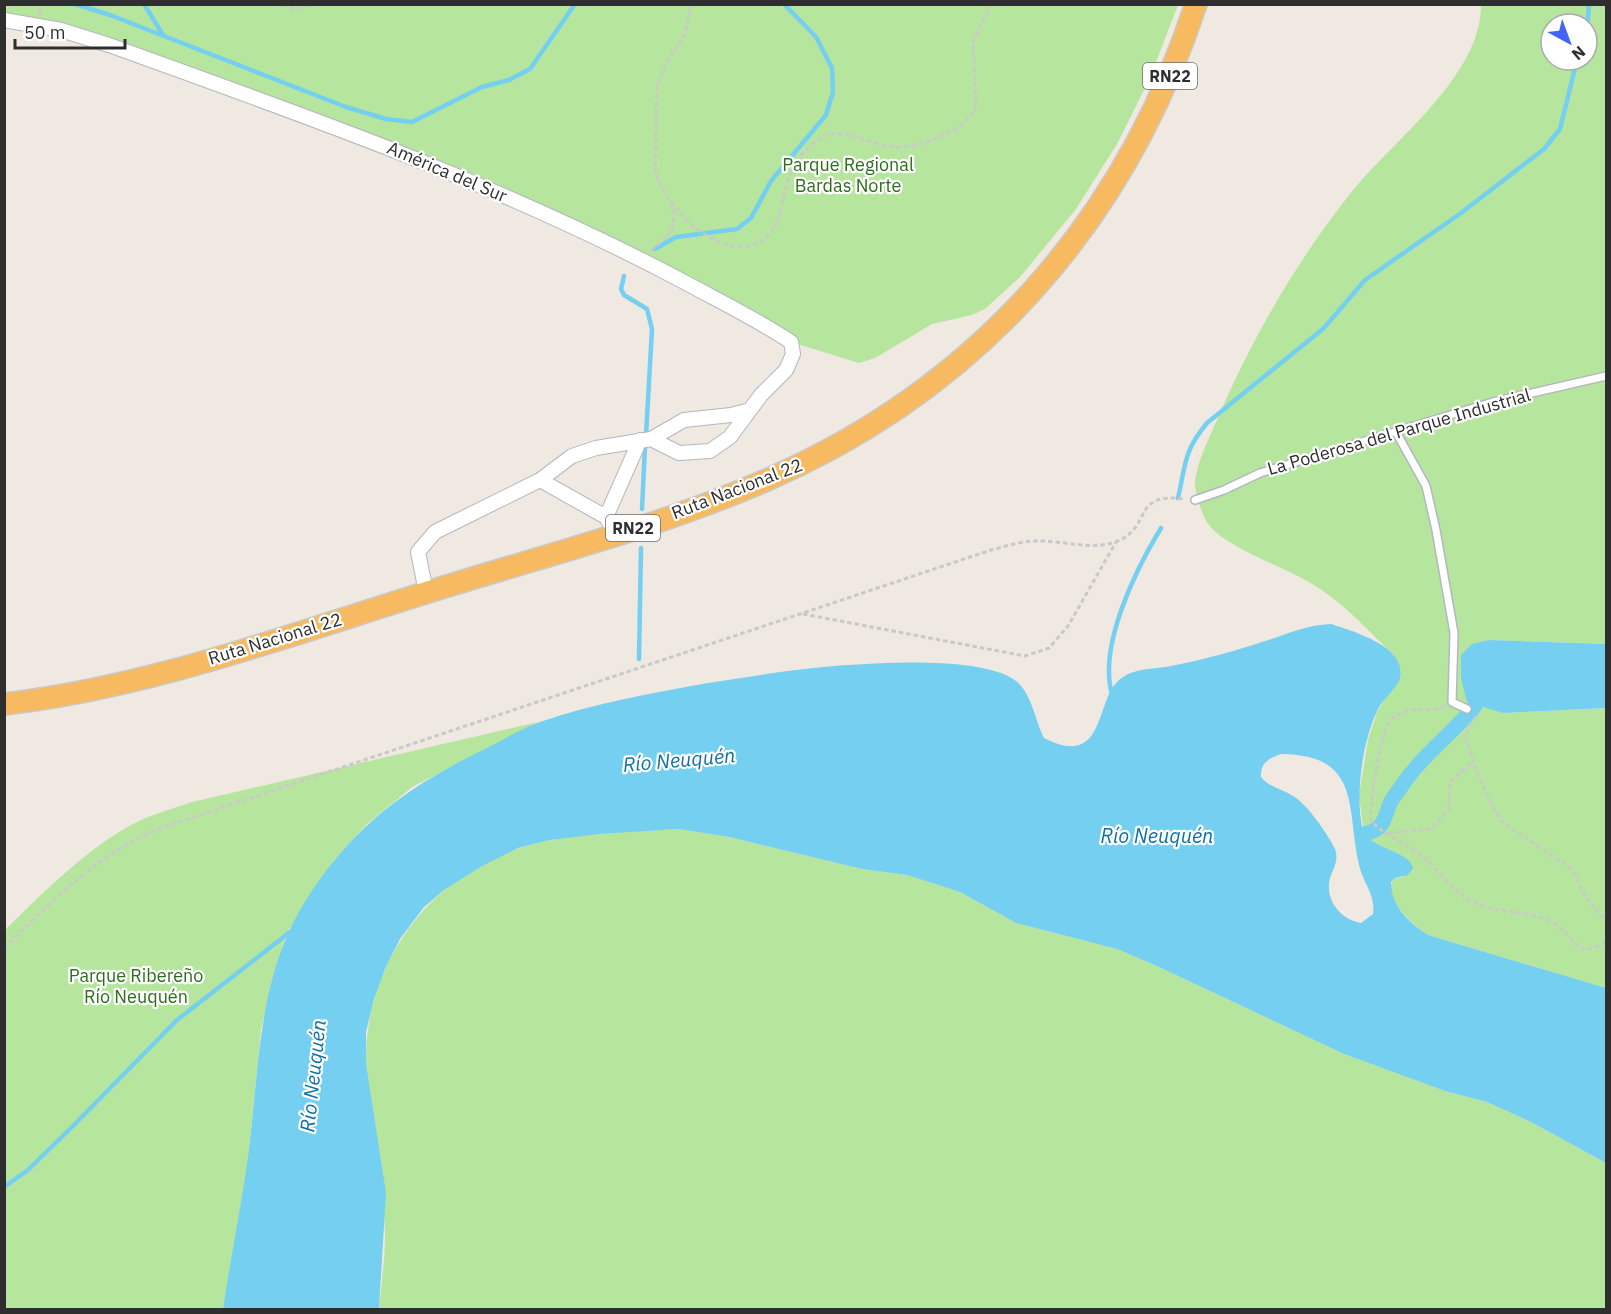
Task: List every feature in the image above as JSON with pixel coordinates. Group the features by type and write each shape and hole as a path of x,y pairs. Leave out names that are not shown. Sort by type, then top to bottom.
{"highway":[{"name":"Ruta Nacional 22","path":"4,704 78,692 144,677 426,592 611,525 730,495 811,460 908,401 990,334 1061,259 1107,196 1142,135 1170,78 1196,4"}],"street":[{"name":"América del Sur","path":"4,20 61,30 109,45 348,132 553,216 640,258 761,323 791,342 793,354 786,370 750,410 730,437 710,451 692,454 679,453 646,439"},
{"path":"426,592 418,552 425,540 457,519 540,480 572,456 596,448 646,439 684,420 731,415 750,410"},
{"path":"540,480 611,525 646,439"}],"lane":[{"name":"La Poderosa del Parque Industrial","path":"1195,500 1224,490 1260,473 1493,402 1606,376"},
{"path":"1396,432 1426,486 1454,633 1452,702 1467,709"}],"path":[{"path":"275,4 297,9 311,4"},
{"path":"691,4 686,32 663,69 657,87 655,168 657,180 670,202 691,224 710,238 738,246 753,244 766,237 775,227 788,175 798,158 819,139 840,134 895,148 955,131 965,124 975,111 973,42 991,4"},
{"path":"640,258 659,243 674,226 675,218 670,202"},
{"path":"4,948 87,870 132,840 1015,544 1039,540 1098,546 1116,542 1132,534 1147,508 1158,498 1195,500"},
{"path":"801,614 1025,656 1049,648 1068,626 1116,542"},
{"path":"1452,702 1433,712 1411,710 1391,719 1385,732 1372,789 1370,819 1377,828 1422,856 1454,890 1477,904 1555,923 1580,948 1594,950 1606,942"},
{"path":"1476,717 1467,728 1466,739 1478,775 1502,822 1572,869 1586,898 1606,921"},
{"path":"1388,833 1432,829 1449,809 1450,782 1474,760"}],"green space":[{"name":"Parque Regional Bardas Norte","path":"5,4 1178,5 1149,80 1117,144 1076,209 1020,277 985,309 972,315 932,324 875,358 859,363 791,342 553,216 109,45 5,20"},
{"path":"1481,5 1606,5 1606,644 1489,640 1472,644 1461,656 1461,679 1503,713 1606,708 1606,988 1428,935 1400,910 1391,893 1391,885 1395,878 1404,877 1364,834 1359,795 1368,740 1377,712 1386,697 1394,656 1354,616 1321,590 1298,576 1237,547 1212,529 1203,515 1196,489 1196,472 1201,457 1230,390 1293,274 1350,194 1432,106 1467,57 1477,32"},
{"name":"Parque Ribereño Río Neuquén","path":"538,722 412,787 366,825 334,860 287,933 273,976 261,1030 247,1169 223,1309 5,1310 5,930 92,851 132,824 149,817 192,802"},
{"path":"678,829 729,837 862,869 907,875 960,892 1016,923 1117,949 1344,1054 1445,1091 1487,1102 1531,1122 1606,1163 1606,1309 379,1310 385,1221 366,1061 369,1026 377,992 390,959 408,929 431,903 457,880 487,861 520,848 578,836"}],"water":[{"name":"Río Neuquén","path":"1331,624 1377,642 1396,659 1400,669 1399,681 1379,707 1367,739 1361,772 1360,805 1364,834 1377,844 1406,858 1413,868 1408,875 1395,878 1391,882 1394,899 1402,913 1428,935 1606,988 1606,1163 1531,1122 1487,1102 1445,1091 1344,1054 1117,949 1016,923 960,892 907,875 862,869 729,837 678,829 599,834 550,840 518,848 482,866 444,890 424,907 400,939 385,969 374,999 366,1032 366,1064 386,1193 379,1309 223,1309 246,1171 262,1032 277,964 289,931 324,873 344,849 386,809 434,776 527,727 582,709 708,683 806,669 866,664 966,665 1003,674 1016,681 1026,693 1044,738 1065,746 1080,745 1090,738 1097,727 1114,686 1128,674 1207,658 1297,630","holes":["1281,754 1307,757 1326,764 1338,774 1346,788 1359,865 1373,901 1373,914 1361,923 1342,914 1330,897 1329,883 1336,861 1336,852 1321,826 1298,800 1261,777 1262,768 1273,757"]},
{"path":"1489,640 1606,644 1606,708 1503,713 1467,702 1461,679 1461,655 1472,644"}],"waterway":[{"path":"75,4 110,15 346,107 386,119 412,122 482,87 509,80 530,69 575,4"},
{"path":"144,4 163,35"},
{"path":"655,249 676,237 737,229 751,218 771,181 826,115 833,92 832,68 816,37 784,4"},
{"path":"1588,12 1589,4"},
{"path":"1178,498 1189,451 1207,423 1324,328 1365,280 1461,213 1544,149 1560,129 1574,72"},
{"path":"624,276 621,289 624,295 647,309 652,329 646,435"},
{"path":"642,509 645,446"},
{"path":"1112,694 1109,675 1110,654 1115,631 1131,586 1161,528"},
{"path":"639,659 641,548"},
{"path":"1364,834 1381,825 1391,801 1409,776 1475,706"},
{"path":"4,1187 28,1170 177,1020 290,932"}]}
